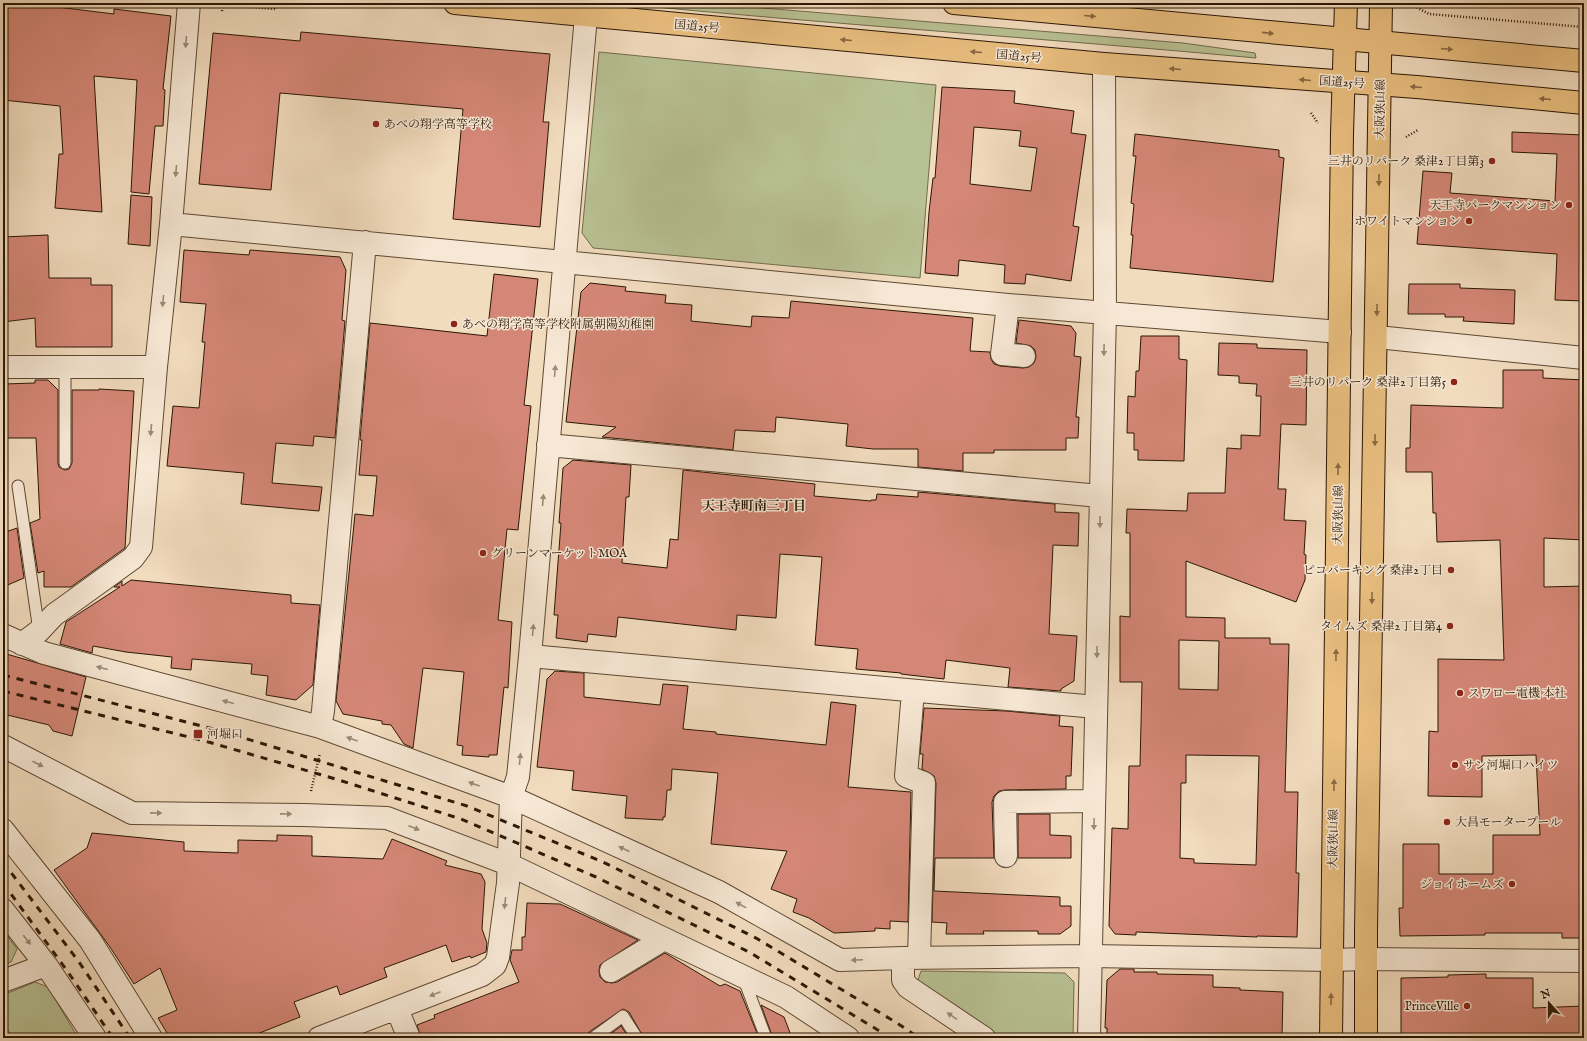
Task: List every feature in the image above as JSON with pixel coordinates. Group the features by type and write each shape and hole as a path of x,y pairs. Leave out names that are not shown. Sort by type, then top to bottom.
{"main road":[{"name":"国道25号","path":"455,3 1104,64 1344,82 1584,103"},
{"path":"954,3 1584,61"},
{"name":"大阪狭山線","path":"1331,1038 1340,332 1346,3"},
{"name":"大阪狭山線","path":"1366,1038 1381,3"}],"street":[{"path":"12,639 39,631 54,616 133,558 141,547 156,367 171,224 189,3"},
{"path":"319,1038 482,975 495,965 500,949 508,864 511,797 518,777 530,656 586,16"},
{"path":"1089,1038 1105,311 1104,64"},
{"path":"171,224 1008,305 1105,311 1340,332"},
{"path":"320,727 323,711 365,242"},
{"path":"1008,305 1002,354 1024,356"},
{"path":"1377,336 1584,358"},
{"path":"3,367 156,367"},
{"path":"548,445 1100,496"},
{"path":"12,639 44,653 320,727 511,797 719,892 840,960 1090,956 1332,960 1584,961"},
{"path":"530,656 1096,707"},
{"path":"913,691 906,776 924,783 911,958 903,980 908,987 984,1038"},
{"path":"3,746 132,813 304,815 387,818 508,864 786,998 848,1038"},
{"path":"1006,856 1005,802 1094,801"},
{"path":"3,830 90,940 151,1038"},
{"path":"3,910 46,964 95,1038"},
{"path":"611,971 664,939"},
{"path":"3,980 46,964"},
{"path":"397,1009 409,1038"}],"lane":[{"path":"65,367 65,463"},
{"path":"18,486 39,631"},
{"path":"743,977 766,1038"},
{"path":"593,1038 623,1016 637,1038"}],"path":[{"path":"222,11 223,5 276,9 276,3"},
{"path":"1413,3 1416,7 1429,14 1584,27"},
{"path":"1406,137 1418,130"},
{"path":"304,815 323,742 320,727"}],"green space":[{"path":"613,3 703,3 1183,43 1255,53 1256,58 774,18"},
{"path":"599,52 936,85 920,278 593,248 582,233"},
{"path":"3,930 17,949 11,962 3,965"},
{"path":"921,971 1065,973 1074,982 1073,1038 997,1038 916,986"},
{"path":"35,982 48,987 78,1038 13,1038 3,1023 3,995"}],"building":[{"path":"3,3 49,6 114,14 114,9 171,16 163,89 165,90 163,126 155,126 149,194 131,192 137,80 94,76 102,212 55,208 59,154 63,154 60,106 3,100"},
{"path":"301,32 550,54 543,122 549,122 540,227 453,219 463,109 280,93 271,190 199,184 213,33 300,41"},
{"path":"942,87 1015,91 1014,103 1074,111 1071,133 1086,135 1073,226 1079,227 1071,281 1026,274 1025,284 1004,283 1005,265 959,260 958,276 925,273 929,212 933,178 935,178","holes":["974,127 1021,131 1019,146 1037,148 1031,191 970,184"]},
{"path":"1512,132 1584,135 1584,301 1555,300 1557,254 1417,244 1423,171 1452,173 1450,193 1555,201 1557,154 1512,152"},
{"path":"1135,134 1279,150 1279,157 1284,158 1273,282 1130,268 1134,204 1131,203 1136,156 1133,156"},
{"path":"131,195 152,197 150,246 128,244"},
{"path":"48,235 49,278 91,278 91,285 112,285 112,347 36,347 35,318 3,322 3,237"},
{"path":"184,250 249,255 250,250 340,257 346,270 342,320 345,321 335,438 314,436 313,446 276,443 272,483 322,487 319,511 241,504 244,473 167,466 173,406 199,408 205,342 202,342 206,304 180,302"},
{"path":"494,274 538,279 524,405 531,406 518,530 507,529 498,620 512,622 508,688 504,687 497,755 489,755 489,757 462,755 463,746 457,745 464,672 423,668 413,748 404,744 391,725 382,724 382,721 343,714 336,701 355,514 373,516 377,476 359,475 362,440 360,440 370,323 487,336"},
{"path":"590,283 626,287 625,291 666,295 665,303 692,305 691,321 751,327 752,316 789,318 791,301 973,318 970,351 990,352 991,359 994,364 1000,366 1023,368 1029,367 1034,363 1036,357 1035,350 1031,346 1016,343 1019,320 1071,326 1076,333 1074,356 1081,357 1076,417 1079,417 1078,438 1066,438 1066,450 994,450 994,453 963,453 963,471 918,467 918,449 873,449 846,446 848,424 776,417 775,432 735,430 733,450 602,437 616,427 566,422 581,292"},
{"path":"1409,284 1460,284 1460,288 1515,290 1514,324 1463,321 1464,317 1445,317 1445,314 1408,314"},
{"path":"1141,336 1179,336 1179,359 1187,360 1184,461 1138,460 1138,450 1134,450 1134,433 1127,433 1128,396 1135,397 1136,371 1139,371"},
{"path":"1219,343 1257,344 1257,348 1307,350 1306,425 1281,424 1278,489 1286,489 1284,520 1306,521 1304,554 1306,555 1305,580 1296,602 1186,561 1186,617 1225,618 1225,638 1270,638 1270,644 1289,644 1285,792 1298,792 1296,873 1299,873 1297,937 1257,937 1136,932 1136,935 1115,934 1109,926 1112,828 1128,829 1129,766 1140,766 1142,682 1120,682 1120,616 1130,617 1130,533 1126,533 1127,509 1187,511 1188,493 1225,493 1227,448 1241,449 1241,435 1260,436 1261,396 1256,396 1257,384 1239,383 1239,376 1218,375","holes":["1179,640 1219,641 1218,690 1179,689","1186,755 1259,756 1256,865 1194,863 1194,859 1180,858 1181,783 1186,783"]},
{"path":"1503,370 1543,370 1543,378 1584,380 1584,540 1544,538 1544,587 1584,586 1584,938 1562,938 1562,933 1485,933 1485,935 1400,936 1399,908 1403,908 1403,844 1439,844 1439,874 1493,874 1493,835 1540,835 1536,755 1482,756 1482,797 1428,796 1429,731 1438,732 1438,659 1504,660 1500,540 1437,542 1436,513 1433,513 1432,472 1406,472 1406,448 1410,448 1411,405 1503,408"},
{"path":"35,380 48,380 58,390 58,463 59,467 65,470 69,469 72,463 72,390 99,389 134,391 125,548 71,587 44,587 44,571 38,573 30,523 40,519 36,438 4,438 4,384 35,383"},
{"path":"573,460 631,465 629,497 626,497 622,563 667,568 670,539 678,540 683,470 815,484 814,496 871,501 876,500 877,494 918,497 918,492 1055,504 1055,512 1079,513 1078,546 1053,545 1049,634 1077,636 1074,681 1061,689 1061,691 1008,687 1010,668 946,660 944,679 856,669 858,649 815,645 822,557 780,554 776,618 737,615 736,630 618,617 616,637 588,634 587,642 556,638 558,615 554,615 561,523 559,523 563,468"},
{"path":"17,528 24,578 3,587 3,533"},
{"path":"131,580 291,595 291,603 320,605 313,685 296,700 266,695 268,676 251,674 252,664 192,659 191,670 171,668 172,657 126,652 93,646 92,653 60,644 66,622 120,587 114,587 122,581 122,586"},
{"path":"3,653 86,677 72,736 53,731 49,725 3,714"},
{"path":"555,671 584,673 584,697 660,705 663,684 688,686 683,729 716,732 716,734 826,745 831,702 856,705 848,787 911,792 908,922 890,921 890,929 875,928 875,931 834,933 809,918 793,912 797,899 771,889 787,851 711,844 718,773 672,769 671,790 667,790 665,817 663,817 663,820 625,818 627,796 572,790 574,771 537,767 547,679"},
{"path":"924,708 1006,711 1060,716 1059,726 1073,727 1071,776 1066,776 1066,789 1005,790 999,791 994,796 992,802 994,858 935,858 934,891 1060,897 1060,906 1071,906 1071,926 1060,934 1038,934 1038,931 983,931 984,934 946,934 947,923 932,922 936,783 934,776 922,769 923,754 920,754"},
{"path":"1018,814 1050,814 1050,835 1071,836 1071,858 1018,858"},
{"path":"92,833 184,842 184,851 238,853 238,840 277,841 277,835 312,836 312,856 383,859 392,839 447,861 445,865 481,874 485,882 482,929 487,943 486,952 471,958 470,956 452,962 446,945 384,968 387,977 340,995 337,986 294,1002 300,1017 247,1038 170,1038 158,1018 177,1010 160,968 134,984 110,947 54,870 87,848"},
{"path":"527,903 560,904 638,940 600,965 600,977 605,982 617,982 665,953 720,986 725,984 740,991 759,1038 644,1038 629,1012 623,1009 589,1032 586,1038 421,1038 417,1025 435,1018 434,1015 519,982 510,960 512,950 522,950 522,937 525,937"},
{"path":"1120,969 1134,969 1134,972 1157,972 1157,974 1213,975 1213,987 1283,992 1282,1038 1107,1038 1107,1028 1105,1028 1107,980"},
{"path":"1486,974 1486,978 1533,978 1533,1008 1584,1006 1584,1034 1531,1036 1531,1038 1401,1038 1401,978 1448,977 1448,975"},
{"path":"761,1005 784,1017 792,1038 773,1038"},
{"path":"621,1026 629,1038 605,1038"}],"railway":[{"path":"3,675 221,731 467,806 603,862 756,938 897,1023 919,1038"},
{"path":"3,691 205,741 339,780 461,819 596,877 749,952 891,1038"},
{"path":"3,862 79,962 130,1038"},
{"path":"3,883 68,972 113,1038"}],"place":[{"name":"あべの翔学高等学校","path":"376,124"},
{"name":"三井のリパーク 桑津2丁目第3","path":"1492,161"},
{"name":"天王寺パークマンション","path":"1569,205"},
{"name":"ホワイトマンション","path":"1469,221"},
{"name":"あべの翔学高等学校附属朝陽幼稚園","path":"454,324"},
{"name":"三井のリパーク 桑津2丁目第5","path":"1454,382"},
{"name":"グリーンマーケットMOA","path":"483,553"},
{"name":"ピコパーキング 桑津2丁目","path":"1451,570"},
{"name":"タイムズ 桑津2丁目第4","path":"1450,626"},
{"name":"スワロー電機 本社","path":"1460,693"},
{"name":"河堀口","path":"198,734"},
{"name":"サン河堀口ハイツ","path":"1455,765"},
{"name":"大昌モータープール","path":"1447,822"},
{"name":"ジョイホームズ","path":"1512,884"},
{"name":"PrinceVille","path":"1467,1006"}],"district":[{"name":"天王寺町南三丁目","path":"754,505"}]}
